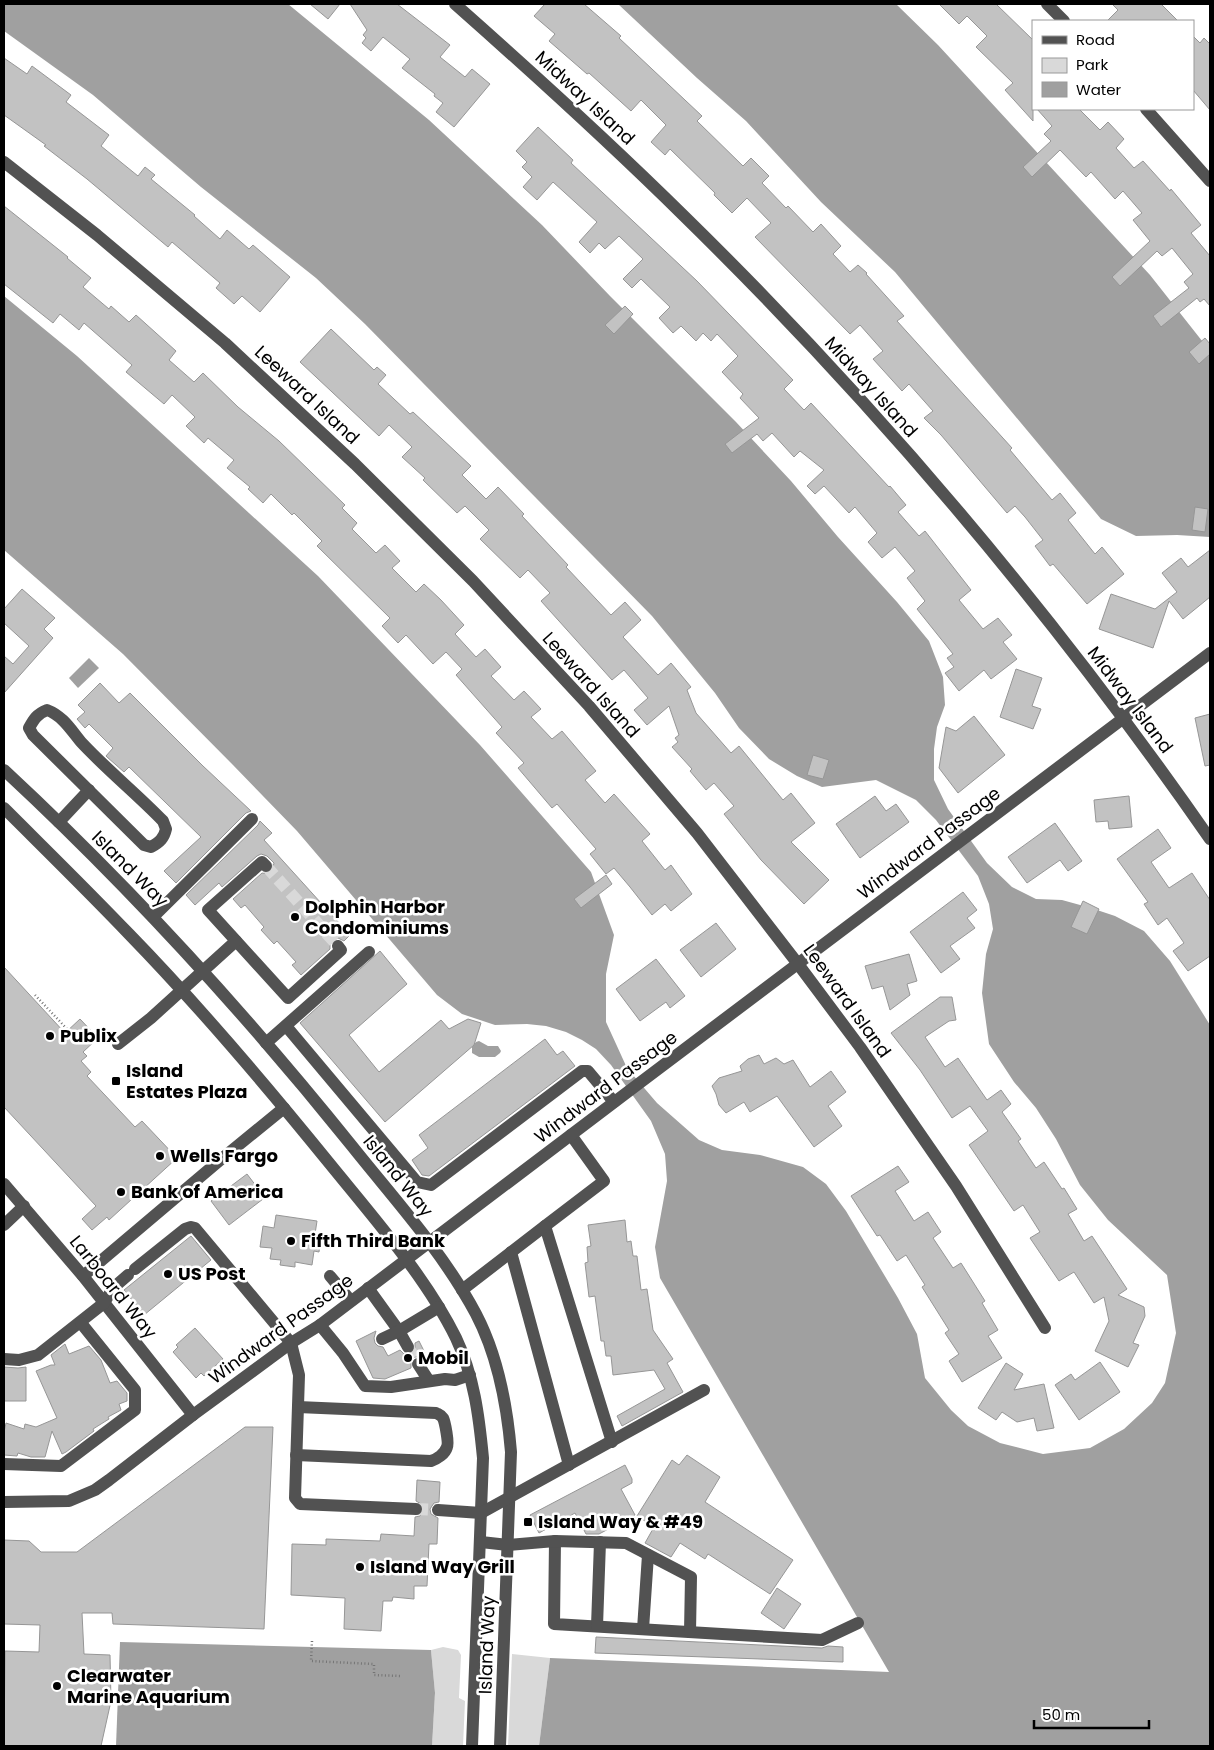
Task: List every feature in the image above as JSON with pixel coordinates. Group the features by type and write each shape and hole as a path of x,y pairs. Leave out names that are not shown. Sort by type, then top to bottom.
{"street":[{"name":"Midway Island","path":"455,4 566,103 678,210 802,337 921,468 1025,592 1124,718 1210,839"},
{"path":"1047,4 1063,20"},
{"path":"1147,110 1210,182"},
{"name":"Leeward Island","path":"4,162 97,235 225,343 355,464 473,582 589,706 697,833 860,1047 956,1186 1045,1328"},
{"name":"Windward Passage","path":"4,1502 68,1501 95,1490 291,1343 320,1325 1210,653"},
{"path":"47,710 66,723 81,741 163,822 166,829 164,836 159,843 151,847 144,846 89,790 33,735 29,728 34,718 40,713 47,710"},
{"name":"Island Way","path":"6,776 59,822 153,917 266,1043 429,1242 462,1290 476,1315 487,1339 500,1380 508,1416 512,1452 500,1746"},
{"path":"59,822 89,790"},
{"name":"Island Way","path":"4,808 130,934 284,1108 406,1259 439,1307 456,1339 470,1375 479,1414 483,1458 472,1746"},
{"path":"153,917 252,820"},
{"path":"266,866 262,862 208,910 288,998 342,950 338,946"},
{"path":"118,1044 151,1018 236,941"},
{"path":"266,1043 369,952"},
{"path":"286,1026 417,1182 424,1184 431,1185 582,1071 588,1071 614,1102"},
{"path":"83,1276 284,1108"},
{"path":"462,1290 604,1181 571,1135"},
{"name":"Larboard Way","path":"4,1184 83,1276 193,1415"},
{"path":"4,1225 24,1206"},
{"path":"545,1226 612,1442"},
{"path":"4,1359 20,1360 38,1355 81,1323 104,1303 112,1288 185,1229 196,1228 291,1343 299,1375 295,1498 300,1504 416,1509"},
{"path":"511,1252 569,1465"},
{"path":"330,1276 351,1301"},
{"path":"368,1288 408,1346"},
{"path":"382,1339 399,1332 439,1307"},
{"path":"4,1464 61,1466 135,1410 135,1390 81,1323"},
{"path":"320,1325 343,1353 365,1386 392,1387 445,1379 455,1380 470,1375"},
{"path":"418,1364 429,1382"},
{"path":"438,1510 481,1514 704,1390"},
{"path":"296,1455 431,1461 438,1458 447,1448 448,1444 444,1420 436,1413 298,1407"},
{"path":"555,1540 554,1624 822,1640 858,1623"},
{"path":"481,1542 508,1545 555,1540 626,1543 691,1577 690,1632"},
{"path":"596,1626 600,1542"},
{"path":"643,1629 648,1555"}],"path":[{"path":"35,995 68,1030"},
{"path":"312,1641 311,1661 374,1664 374,1675 400,1676"}],"green space":[{"path":"443,1647 458,1650 461,1655 459,1698 465,1701 463,1746 432,1746 435,1693 431,1650"},
{"path":"512,1654 550,1658 539,1746 508,1746"}],"water":[{"path":"4,4 288,4 429,120 542,225 736,422 791,481 929,641 943,677 945,705 937,727 934,749 934,780 948,809 987,863 1012,887 1036,899 1062,900 1091,908 1115,916 1144,931 1170,961 1210,1025 1210,1746 539,1746 550,1658 889,1672 660,1278 655,1247 667,1181 665,1154 651,1121 611,1065 596,1049 566,1032 546,1026 527,1024 495,1025 462,1014 437,995 297,831 233,765 123,654 4,550 4,296 77,356 318,576 480,745 591,872 614,935 606,974 606,1022 627,1068 657,1103 699,1140 722,1150 760,1155 803,1167 826,1184 846,1211 898,1298 917,1334 925,1378 951,1410 968,1426 1000,1443 1043,1454 1090,1448 1124,1429 1152,1403 1165,1383 1176,1333 1167,1275 1108,1220 1080,1185 1056,1139 1036,1108 1014,1082 989,1044 982,993 986,954 993,929 989,904 978,876 936,820 916,800 876,780 822,787 797,776 769,759 739,728 715,693 652,616 365,324 316,278 201,187 93,95 4,31"},
{"path":"618,4 896,4 938,45 1150,275 1210,351 1210,537 1177,535 1136,536 1101,519 895,272 821,202 746,121"},
{"path":"89,658 99,668 78,688 69,678"},
{"path":"479,1041 488,1046 498,1046 501,1051 500,1053 495,1057 479,1057 472,1053 472,1047"},
{"path":"120,1642 431,1650 435,1693 432,1746 116,1746"}],"building":[{"path":"310,4 340,4 328,19"},
{"path":"350,4 397,4 450,45 440,57 465,77 472,69 490,84 454,127 436,112 443,103 434,96 435,94 402,68 410,59 383,37 371,51 362,43 366,38 363,35 367,30"},
{"path":"545,4 584,4 621,36 619,38 702,116 697,121 743,166 751,158 769,176 762,183 786,208 788,206 813,232 821,224 841,246 833,254 850,272 858,265 867,273 904,316 897,321 1012,448 1010,450 1052,500 1060,493 1076,513 1068,520 1095,554 1102,547 1124,574 1087,604 1053,564 1050,566 1035,546 1043,540 1025,517 1015,506 1007,513 941,435 924,418 933,411 909,384 902,391 873,359 883,351 860,325 850,334 755,237 771,223 747,198 732,213 714,195 715,193 670,149 665,155 651,142 666,125 641,100 631,111 589,73 587,74 549,41 555,34 534,16"},
{"path":"939,4 996,4 1032,39 1033,121 1005,90 1013,83 976,47 987,36 967,16 959,24"},
{"path":"1112,4 1161,4 1177,20 1108,20 1118,10"},
{"path":"1194,37 1200,43 1204,38 1210,44 1210,110 1194,91"},
{"path":"4,58 27,74 32,66 71,95 66,102 109,135 101,146 138,176 145,167 155,175 151,179 195,215 220,239 227,230 249,249 253,245 290,277 260,312 242,296 234,304 216,288 220,283 172,242 168,247 87,179 44,146 46,145 4,115"},
{"path":"1038,110 1080,110 1100,130 1108,122 1124,139 1116,148 1134,168 1143,161 1170,191 1171,189 1201,225 1191,233 1210,256 1210,306 1204,299 1200,302 1197,298 1161,327 1153,316 1189,288 1184,282 1193,274 1172,248 1162,256 1157,251 1120,286 1112,277 1150,241 1133,220 1142,213 1123,191 1115,199 1091,172 1086,177 1060,150 1032,177 1023,167 1051,141 1044,134 1052,126"},
{"path":"538,127 573,160 571,163 697,281 793,380 784,389 804,410 811,403 890,486 906,505 898,512 919,536 925,531 971,590 959,600 983,629 998,618 1012,635 1003,642 1017,659 991,679 984,670 959,691 945,673 954,667 947,658 953,654 917,609 925,601 907,578 915,571 895,547 882,558 868,542 877,533 855,507 849,513 824,486 815,494 807,486 824,470 800,451 794,457 772,433 763,441 757,434 732,453 725,444 759,418 740,398 743,394 722,372 738,356 717,334 711,341 703,333 696,341 681,326 673,333 659,318 670,307 641,279 632,288 623,279 643,259 619,236 605,249 599,243 590,253 579,242 597,222 553,182 537,200 523,187 532,177 522,167 527,162 516,151"},
{"path":"4,206 68,257 91,278 83,287 109,309 111,306 129,322 136,315 176,351 169,360 194,382 203,373 238,407 279,441 345,505 342,508 357,523 352,529 376,553 385,545 400,561 392,568 416,592 424,584 441,600 464,625 455,634 476,657 485,649 501,667 491,676 514,700 524,691 541,709 531,717 552,739 562,731 596,771 585,780 605,803 614,794 650,834 642,841 665,870 671,865 692,894 671,911 665,904 652,915 614,868 606,874 590,854 596,849 557,804 552,808 518,768 524,763 496,733 502,727 456,675 462,669 446,652 433,664 406,635 398,643 382,626 390,618 317,546 322,541 294,513 292,515 271,494 263,503 248,489 250,487 227,468 234,460 208,438 204,443 186,426 195,417 172,395 164,404 126,372 132,365 84,323 79,330 60,314 53,323 4,284"},
{"path":"625,306 633,314 614,334 605,325"},
{"path":"331,329 374,370 377,367 386,375 378,384 410,414 413,412 471,466 462,475 486,499 498,487 524,514 522,516 568,565 566,567 611,615 625,602 641,620 623,637 658,675 671,663 691,687 687,690 696,713 731,753 739,746 783,800 791,793 815,823 791,842 829,880 804,904 761,860 724,814 734,806 714,783 706,790 690,771 692,769 672,747 678,742 675,738 679,735 669,706 647,725 634,710 648,698 624,670 612,680 541,601 550,593 528,570 520,578 480,539 489,530 465,506 457,513 423,480 425,478 402,457 412,447 389,425 379,436 300,362"},
{"path":"1205,338 1210,344 1210,354 1199,364 1189,352"},
{"path":"1195,507 1208,509 1205,532 1192,530"},
{"path":"1210,550 1210,597 1183,619 1169,601 1153,648 1099,629 1111,594 1155,609 1177,592 1162,573 1181,558 1188,567"},
{"path":"22,589 55,618 44,629 53,638 4,693 4,656 13,664 29,646 4,623 4,609"},
{"path":"1016,669 1042,678 1032,706 1041,709 1033,729 1000,717"},
{"path":"100,683 119,703 130,693 251,811 246,813 176,883 164,871 201,837 129,767 124,772 107,757 113,748 89,724 85,728 77,719 85,712 78,705"},
{"path":"1210,714 1210,765 1205,766 1195,718"},
{"path":"974,716 1005,755 958,793 939,768 946,727 956,731"},
{"path":"813,755 829,760 823,779 807,775"},
{"path":"875,796 886,811 896,804 909,822 860,858 836,824"},
{"path":"1129,796 1132,827 1109,829 1108,821 1096,822 1094,800"},
{"name":"Dolphin Harbor Condominiums","path":"260,821 272,833 264,840 350,935 344,941 338,938 333,940 330,943 330,949 301,975 292,965 296,962 277,941 274,944 261,930 264,927 245,905 241,908 233,899 262,873 268,874 272,871 274,863 267,856 261,854 257,856 222,887 219,883 195,905 186,895"},
{"path":"1055,823 1082,861 1068,871 1060,860 1027,883 1008,857"},
{"path":"1158,829 1171,848 1151,862 1169,888 1192,873 1210,900 1210,956 1188,971 1173,951 1184,943 1167,918 1158,925 1144,904 1148,902 1117,859"},
{"path":"606,875 612,884 581,908 574,899"},
{"path":"963,892 977,910 967,918 975,928 950,946 960,959 941,973 910,932"},
{"path":"1083,901 1099,909 1087,934 1071,927"},
{"path":"716,923 736,949 701,977 680,950"},
{"path":"380,951 407,984 349,1035 379,1072 441,1020 449,1029 468,1019 481,1023 474,1045 385,1122 300,1023"},
{"path":"909,954 917,981 907,984 910,995 890,1010 883,986 872,989 865,966"},
{"path":"656,959 685,996 670,1008 666,1002 640,1021 616,989"},
{"path":"4,967 65,1033 80,1019 98,1038 83,1052 87,1056 81,1061 91,1072 87,1076 135,1127 142,1121 177,1158 109,1220 107,1217 92,1230 82,1219 96,1206 4,1107"},
{"path":"940,997 952,997 956,1020 949,1021 925,1037 945,1067 958,1058 987,1100 1001,1090 1011,1104 1002,1112 1021,1139 1018,1141 1036,1168 1044,1162 1062,1189 1064,1188 1077,1209 1068,1214 1084,1241 1092,1236 1127,1289 1118,1295 1144,1307 1145,1316 1133,1343 1139,1345 1128,1367 1095,1351 1109,1321 1104,1297 1094,1303 1074,1272 1059,1281 1030,1238 1040,1232 1023,1205 1014,1211 969,1145 988,1131 970,1106 952,1118 920,1070 891,1033"},
{"path":"545,1039 557,1055 563,1051 575,1066 429,1176 422,1175 412,1160 428,1148 419,1135"},
{"path":"759,1055 764,1064 776,1058 784,1064 793,1060 810,1087 831,1071 846,1092 828,1106 842,1126 814,1147 777,1096 750,1112 744,1102 726,1113 719,1105 712,1086 719,1078 742,1071 740,1066 748,1059"},
{"path":"898,1166 909,1182 895,1191 914,1221 928,1212 941,1232 933,1238 953,1268 961,1263 985,1301 982,1303 998,1330 988,1336 1002,1358 962,1382 949,1361 959,1354 945,1333 949,1330 922,1287 925,1285 906,1255 897,1261 880,1235 877,1236 851,1196"},
{"path":"247,1174 263,1195 263,1199 229,1225 211,1201"},
{"name":"Fifth Third Bank","path":"276,1215 317,1221 315,1234 321,1235 319,1252 314,1251 312,1265 295,1262 295,1267 280,1265 281,1260 270,1259 272,1248 260,1247 263,1226 274,1228"},
{"path":"625,1220 627,1242 631,1241 633,1256 637,1256 641,1290 647,1289 653,1330 673,1359 667,1363 683,1392 622,1426 617,1416 665,1389 654,1370 613,1375 611,1356 606,1356 604,1341 601,1341 595,1296 589,1297 585,1263 588,1262 587,1247 591,1246 588,1225"},
{"name":"US Post","path":"191,1236 211,1260 144,1315 124,1290"},
{"path":"195,1328 223,1359 204,1376 201,1373 196,1378 173,1352 178,1347 176,1345"},
{"path":"376,1331 375,1343 383,1347 388,1356 400,1350 404,1354 412,1354 415,1351 415,1343 419,1341 428,1359 426,1361 421,1357 414,1357 411,1361 411,1368 385,1379 373,1378 356,1341"},
{"path":"65,1344 69,1354 89,1346 101,1360 110,1383 117,1381 127,1393 127,1401 119,1404 121,1410 108,1417 109,1419 93,1429 94,1431 62,1454 52,1431 45,1457 31,1457 18,1453 17,1456 4,1455 6,1423 24,1429 25,1424 36,1427 57,1418 36,1371 55,1365 51,1355"},
{"path":"1100,1362 1120,1392 1079,1420 1055,1385 1071,1374 1075,1380"},
{"path":"1006,1363 1023,1374 1014,1390 1044,1384 1054,1428 1037,1431 1034,1418 1017,1422 1002,1412 996,1420 978,1408"},
{"path":"4,1367 26,1367 26,1401 4,1401"},
{"path":"245,1427 273,1427 264,1629 113,1624 112,1613 82,1613 84,1654 110,1655 111,1701 101,1746 4,1746 5,1651 39,1652 40,1625 4,1624 4,1540 29,1541 41,1552 77,1552"},
{"path":"687,1455 720,1477 705,1502 793,1560 770,1594 708,1554 705,1559 680,1543 671,1557 645,1543 654,1527 637,1516 672,1460 679,1465"},
{"path":"625,1465 632,1483 621,1489 635,1515 599,1534 586,1534 575,1513 539,1533 530,1515"},
{"name":"Island Way Grill","path":"417,1480 440,1482 439,1502 434,1503 430,1509 431,1514 438,1518 437,1544 429,1544 427,1586 414,1586 414,1599 393,1597 392,1601 383,1601 381,1631 344,1629 345,1598 291,1595 292,1544 326,1545 326,1539 380,1541 381,1534 414,1536 415,1517 420,1516 424,1510 423,1505 416,1501"},
{"path":"777,1588 801,1604 784,1629 761,1613"},
{"path":"596,1637 822,1648 828,1646 843,1647 843,1662 595,1653"}],"tunnel":[{"path":"266,866 338,946"},
{"path":"408,1347 418,1364"},
{"path":"416,1509 438,1510"}],"place":[{"name":"Dolphin Harbor Condominiums","path":"295,917"},
{"name":"Publix","path":"50,1036"},
{"name":"Island Estates Plaza","path":"116,1081"},
{"name":"Wells Fargo","path":"160,1156"},
{"name":"Bank of America","path":"121,1192"},
{"name":"Fifth Third Bank","path":"291,1241"},
{"name":"US Post","path":"168,1274"},
{"name":"Mobil","path":"408,1358"},
{"name":"Island Way & #49","path":"528,1522"},
{"name":"Island Way Grill","path":"360,1567"},
{"name":"Clearwater Marine Aquarium","path":"57,1686"}]}
